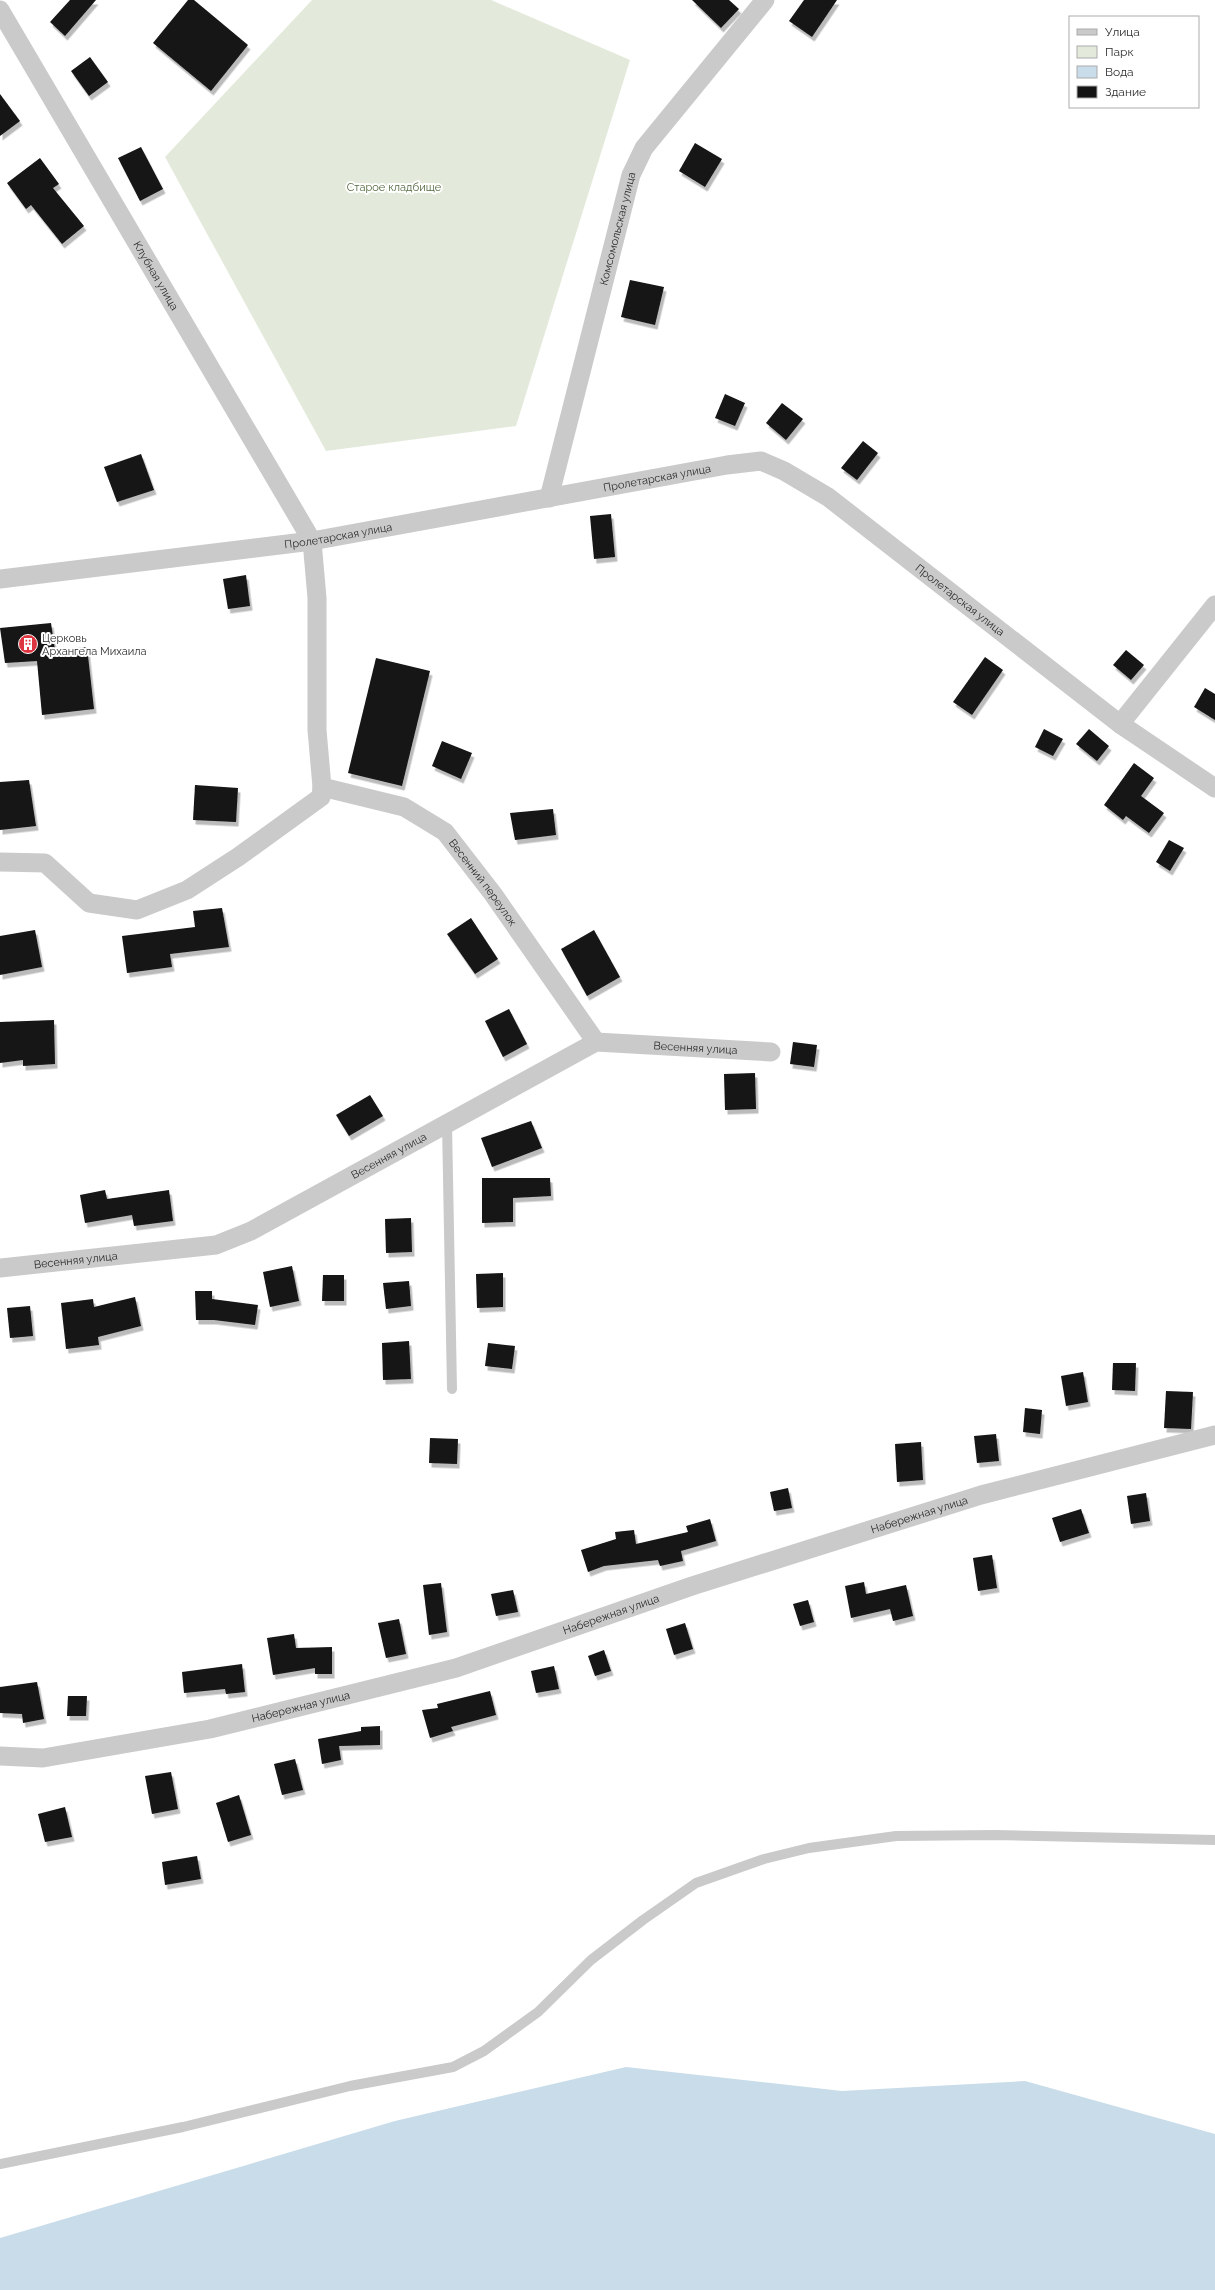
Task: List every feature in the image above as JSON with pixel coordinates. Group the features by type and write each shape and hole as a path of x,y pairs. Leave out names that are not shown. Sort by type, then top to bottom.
{"street":[{"name":"Комсомольская улица","path":"549,498 631,175 644,148 765,0"},
{"name":"Клубная улица","path":"0,10 312,541"},
{"name":"Пролетарская улица","path":"0,579 312,541 727,465 760,462 784,471 828,497 1120,724 1215,788"},
{"path":"0,862 45,863 90,903 137,910 187,890 238,857 321,797 322,787 316,730 318,598 312,541"},
{"path":"1120,724 1215,605"},
{"name":"Весенний переулок","path":"322,787 404,807 445,832 493,894 596,1042"},
{"name":"Весенняя улица","path":"0,1268 216,1246 251,1232 596,1042 772,1052"},
{"name":"Набережная улица","path":"0,1756 43,1758 210,1729 456,1668 692,1586 974,1497 1215,1435"}],"lane":[{"path":"447,1124 452,1389"},
{"path":"0,2164 183,2127 350,2086 453,2068 484,2051 538,2012 591,1960 643,1920 696,1883 764,1859 809,1848 896,1836 996,1835 1215,1840"}],"green space":[{"name":"Старое кладбище","path":"312,0 491,0 630,60 516,426 326,451 165,157"}],"water":[{"path":"626,2067 842,2091 1025,2081 1215,2134 1215,2290 0,2290 0,2238 395,2121"}],"building":[{"path":"70,0 96,0 65,36 50,22"},
{"path":"188,0 194,0 248,45 211,91 153,43"},
{"path":"692,0 729,0 739,9 721,28"},
{"path":"804,0 837,0 812,37 789,21"},
{"path":"90,57 108,82 89,96 71,71"},
{"path":"0,94 20,121 0,136"},
{"path":"695,143 722,159 705,187 679,171"},
{"path":"141,147 163,189 140,201 118,158"},
{"path":"40,158 59,184 53,188 84,226 62,244 31,205 26,209 7,183"},
{"path":"630,280 664,287 655,325 621,317"},
{"path":"725,394 745,403 735,426 715,418"},
{"path":"782,403 803,419 786,440 766,423"},
{"path":"863,441 878,453 857,480 841,468"},
{"path":"141,454 154,490 117,502 104,467"},
{"path":"611,514 615,557 594,559 590,516"},
{"path":"246,575 250,606 228,609 223,579"},
{"path":"51,623 55,650 87,647 94,709 42,715 37,661 5,663 0,628"},
{"path":"1126,650 1144,665 1131,680 1113,665"},
{"path":"985,657 1003,670 972,715 953,702"},
{"path":"376,658 430,671 402,786 348,773"},
{"path":"1205,688 1215,694 1215,720 1194,707"},
{"path":"1044,729 1063,739 1053,756 1035,747"},
{"path":"1089,729 1109,746 1097,761 1076,744"},
{"path":"442,741 472,753 461,779 432,766"},
{"path":"1134,763 1154,778 1141,796 1164,813 1149,833 1126,816 1123,820 1104,805"},
{"path":"29,780 36,826 0,830 0,782"},
{"path":"195,785 238,788 236,822 193,820"},
{"path":"553,809 556,835 515,840 510,813"},
{"path":"1169,840 1184,848 1170,871 1156,862"},
{"path":"222,908 229,947 170,954 172,967 127,973 122,936 195,927 193,911"},
{"path":"471,918 498,959 475,974 447,934"},
{"path":"35,930 42,967 0,975 0,936"},
{"path":"594,930 620,977 587,996 561,949"},
{"path":"509,1009 527,1044 503,1057 485,1021"},
{"path":"54,1020 55,1064 23,1066 23,1060 0,1063 0,1022"},
{"path":"793,1042 817,1045 814,1067 790,1064"},
{"path":"755,1073 756,1109 725,1110 724,1074"},
{"path":"370,1095 383,1116 349,1136 336,1115"},
{"path":"531,1121 542,1148 492,1167 481,1138"},
{"path":"482,1178 550,1178 551,1196 513,1198 513,1222 482,1223"},
{"path":"105,1190 107,1199 169,1190 173,1221 134,1226 132,1215 85,1223 80,1195"},
{"path":"411,1218 412,1252 386,1253 385,1219"},
{"path":"292,1266 299,1301 270,1307 263,1272"},
{"path":"503,1273 503,1307 477,1308 476,1274"},
{"path":"323,1275 344,1275 344,1301 322,1301"},
{"path":"409,1281 411,1306 386,1309 383,1283"},
{"path":"195,1291 212,1291 212,1299 258,1305 255,1325 214,1320 196,1320"},
{"path":"135,1297 141,1326 98,1337 99,1345 66,1349 61,1303 93,1299 94,1307"},
{"path":"30,1306 33,1336 10,1338 7,1308"},
{"path":"409,1341 411,1379 383,1380 382,1343"},
{"path":"488,1343 515,1346 512,1369 485,1366"},
{"path":"1113,1363 1136,1363 1135,1391 1112,1390"},
{"path":"1083,1372 1088,1402 1066,1406 1061,1376"},
{"path":"1166,1391 1193,1392 1191,1429 1164,1428"},
{"path":"1025,1408 1042,1410 1040,1434 1023,1432"},
{"path":"996,1434 999,1461 977,1463 974,1436"},
{"path":"430,1438 458,1439 457,1464 429,1463"},
{"path":"921,1442 923,1480 897,1482 895,1444"},
{"path":"788,1488 792,1508 774,1511 770,1492"},
{"path":"1146,1493 1150,1521 1131,1524 1127,1496"},
{"path":"1081,1509 1089,1533 1060,1542 1052,1518"},
{"path":"710,1519 716,1541 681,1551 683,1561 660,1566 658,1560 604,1566 588,1572 581,1550 616,1539 615,1532 634,1530 636,1544 688,1532 686,1526"},
{"path":"992,1555 997,1588 978,1591 973,1558"},
{"path":"864,1582 866,1594 906,1585 913,1616 893,1621 890,1609 851,1618 845,1586"},
{"path":"441,1583 447,1632 429,1635 423,1585"},
{"path":"513,1590 518,1612 496,1616 491,1594"},
{"path":"808,1600 814,1622 800,1626 793,1604"},
{"path":"399,1619 406,1654 386,1658 378,1623"},
{"path":"685,1623 693,1649 674,1655 666,1629"},
{"path":"294,1634 296,1648 332,1647 332,1674 315,1674 315,1668 273,1675 267,1638"},
{"path":"604,1650 611,1671 595,1676 588,1656"},
{"path":"242,1664 245,1692 226,1694 225,1689 184,1693 182,1672"},
{"path":"554,1666 559,1689 536,1693 531,1671"},
{"path":"37,1682 44,1719 23,1723 22,1714 0,1713 0,1687"},
{"path":"490,1691 496,1715 451,1727 453,1731 430,1738 422,1710 438,1708 437,1704"},
{"path":"68,1696 87,1696 86,1716 67,1716"},
{"path":"380,1726 380,1745 339,1746 341,1760 322,1764 318,1739 361,1731 361,1727"},
{"path":"295,1759 303,1790 282,1795 274,1764"},
{"path":"171,1772 178,1809 152,1814 145,1776"},
{"path":"239,1795 251,1835 228,1842 216,1803"},
{"path":"65,1807 72,1837 45,1842 38,1814"},
{"path":"197,1856 201,1879 165,1885 162,1862"}],"place":[{"name":"Церковь Архангела Михаила","path":"28,644"}]}
